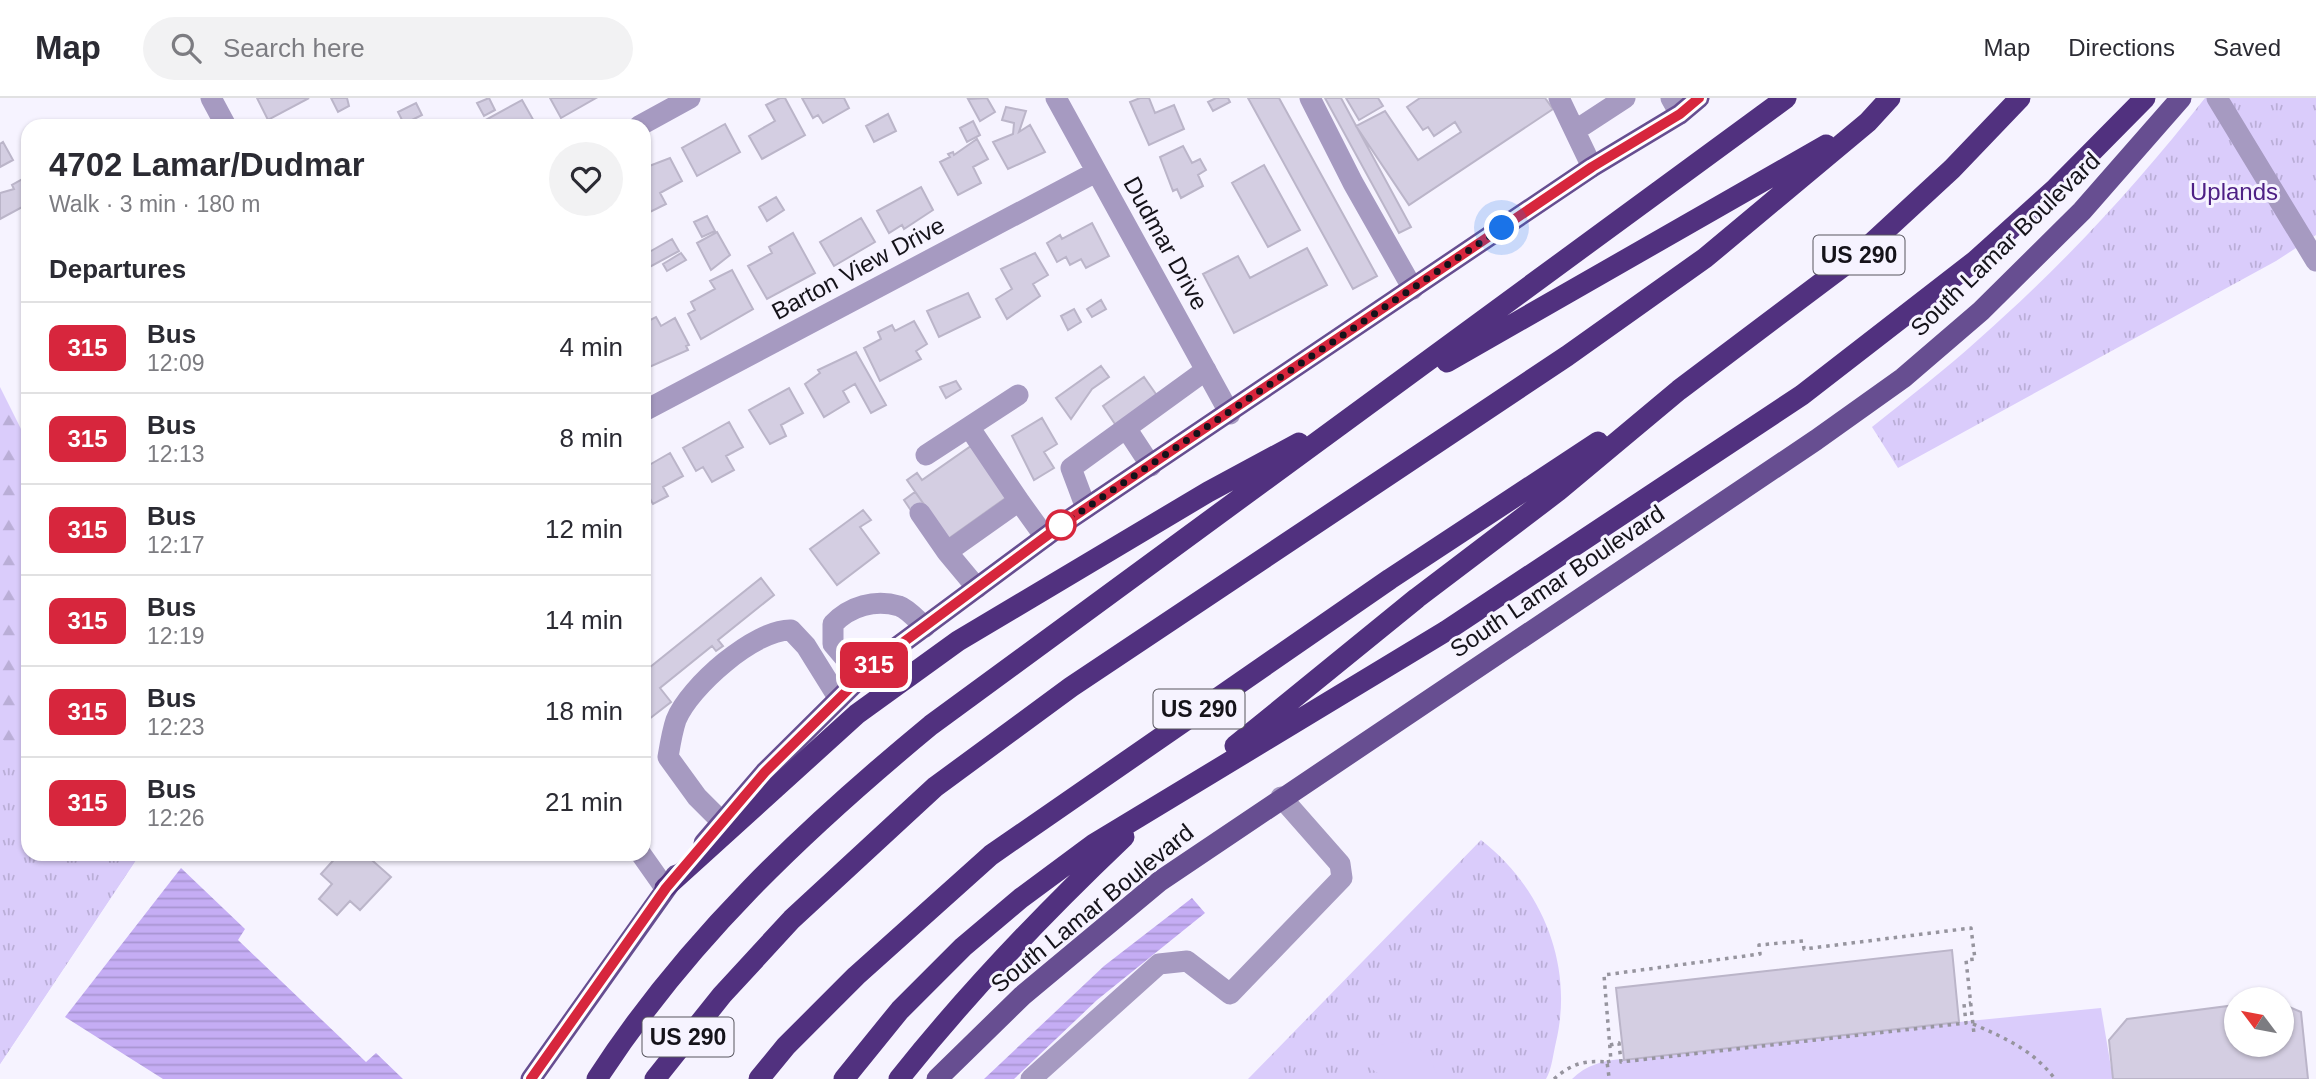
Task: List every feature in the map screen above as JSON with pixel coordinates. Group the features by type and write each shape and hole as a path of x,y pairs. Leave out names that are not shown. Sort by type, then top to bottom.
{"highway":[{"path":"597,1079 684,961 755,882 838,802 931,725 1686,174 1786,98"},
{"name":"US 290","path":"654,1079 722,995 792,919 935,787 1071,687 1578,349 1705,258 1868,122 1890,98"},
{"name":"US 290","path":"759,1079 786,1046 856,976 991,855 1390,579 1679,390 1861,253 1952,169 2020,98"},
{"path":"844,1079 900,1010 972,939 1021,898 1094,844 1446,631 1802,395 1890,330 1975,261 2046,197 2145,98"},
{"path":"666,888 857,714 958,641 1208,492 1481,344 1749,187 1868,122"},
{"path":"899,1079 948,1016 1038,919 1132,830 1417,598 1558,491 1679,390"}],"main road":[{"path":"530,1079 666,888 765,772 861,677 1045,537 1592,167 1675,106 1699,98"},
{"name":"South Lamar Boulevard","path":"937,1079 1022,996 1160,881 1281,797 1816,440 1903,378 1981,311 2082,211 2181,98"}],"street":[{"path":"211,98 222,119"},
{"path":"651,119 690,98"},
{"name":"Dudmar Drive","path":"1056,98 1230,414"},
{"path":"1310,98 1353,184 1412,289"},
{"path":"1559,98 1592,167"},
{"path":"1576,130 1625,98"},
{"path":"2217,98 2316,261"},
{"name":"Barton View Drive","path":"651,407 1097,172"},
{"path":"1087,508 1071,468 1206,370"},
{"path":"926,455 1018,395"},
{"path":"970,427 1045,537"},
{"path":"1126,428 1150,466"},
{"path":"947,552 1019,500"},
{"path":"920,513 976,588"},
{"path":"861,677 834,644 833,624 841,615 860,605 901,606 925,626"},
{"path":"722,822 697,797 668,757 677,719 704,678 741,651 780,630 791,630 806,646 839,699"},
{"path":"1031,1079 1159,964 1187,961 1230,994 1342,878 1340,864 1281,797"},
{"path":"646,861 666,888"}],"path":[{"path":"1555,1079 1570,1064 1611,1061 1604,975 1760,954 1759,945 1804,941 1804,949 1971,928 1975,959 1966,960 1974,1034"},
{"path":"1610,1045 1619,1043 1621,1062 1966,1023 1964,1004 1971,1003"},
{"path":"1973,1024 2022,1047 2043,1064 2055,1079"},
{"path":"1607,1062 1609,1077"}],"green space":[{"name":"Uplands","path":"2205,98 2316,98 2316,235 2276,261 1898,468 1872,427 1940,373 2040,283 2153,162"},
{"path":"0,387 21,429 21,861 135,861 0,1064"},
{"path":"0,738 21,750 21,861 135,861 0,1064"},
{"path":"1481,840 1503,859 1537,905 1557,957 1561,985 1560,1013 1550,1071 1546,1079 1248,1079"},
{"path":"1952,950 1959,1022 2101,1008 2113,1079 1572,1079 1596,1064 1624,1059 1616,988"},
{"path":"1391,1041 1408,1044 1422,1051 1432,1063 1438,1079 1386,1079 1359,1060 1373,1048"}],"shaded area":[{"path":"181,868 245,929 238,940 366,1062 376,1053 403,1079 163,1079 65,1017"},
{"path":"1192,898 1205,913 1097,1000 1014,1079 984,1079 1104,966"}],"building":[{"path":"257,98 309,98 270,119"},
{"path":"331,98 347,98 349,106 338,112"},
{"path":"489,98 495,110 484,116 477,103"},
{"path":"550,98 596,98 561,118"},
{"path":"785,98 805,135 762,159 749,136 775,121 766,105"},
{"path":"802,98 844,98 849,108 823,123 818,115 813,118"},
{"path":"987,98 995,112 980,121 968,99"},
{"path":"1149,98 1155,113 1174,105 1184,129 1149,145 1130,102"},
{"path":"1216,98 1228,98 1230,102 1213,111 1208,102"},
{"path":"1248,98 1279,98 1377,276 1353,289"},
{"path":"1325,98 1341,98 1411,227 1399,233"},
{"path":"1346,98 1378,98 1383,106 1359,120"},
{"path":"1420,98 1545,98 1553,109 1409,205 1356,126 1385,111 1418,160 1461,132 1455,122 1434,136 1428,127 1423,130 1407,107"},
{"path":"522,100 533,119 487,119"},
{"path":"416,103 422,115 414,119 402,119 398,112"},
{"path":"1006,107 1026,111 1019,132 1030,125 1045,152 1008,169 993,142 1013,134 1014,123 1002,120"},
{"path":"888,114 896,131 874,142 866,126"},
{"path":"973,121 980,135 967,142 960,128"},
{"path":"725,124 740,152 697,176 682,148"},
{"path":"977,139 988,159 973,167 981,183 958,195 940,162 950,157 948,154 953,152 954,155"},
{"path":"3,142 13,160 0,167 0,144"},
{"path":"1183,146 1192,163 1200,159 1206,170 1198,175 1203,186 1181,198 1177,189 1173,191 1160,157"},
{"path":"670,158 682,181 660,193 666,204 651,212 651,165"},
{"path":"1264,165 1300,230 1268,247 1232,183"},
{"path":"21,180 21,208 0,219 0,193 14,189 12,185"},
{"path":"921,187 933,210 904,229 902,225 889,233 877,211"},
{"path":"776,197 784,210 767,221 759,207"},
{"path":"707,216 715,231 702,237 694,222"},
{"path":"861,218 875,242 834,266 820,242"},
{"path":"1092,223 1109,256 1086,268 1081,259 1070,265 1066,257 1057,262 1047,243 1060,235 1062,239"},
{"path":"717,232 730,255 711,270 697,243"},
{"path":"793,233 815,273 767,299 748,266 772,253 769,247"},
{"path":"672,239 679,251 651,266 651,251"},
{"path":"1307,248 1327,285 1234,333 1203,274 1238,256 1250,278"},
{"path":"681,253 686,260 667,271 663,264"},
{"path":"1035,253 1048,275 1033,284 1040,296 1007,319 996,299 1012,289 1001,269"},
{"path":"732,270 753,309 701,339 688,314 695,310 691,302 715,289 710,281"},
{"path":"968,293 980,317 939,337 927,311"},
{"path":"1101,300 1106,309 1092,317 1087,309"},
{"path":"1074,309 1081,322 1068,330 1061,316"},
{"path":"656,317 661,326 675,318 689,345 686,346 688,350 651,366 651,320"},
{"path":"914,321 927,344 916,351 921,359 880,381 864,348 881,339 878,332 892,325 895,331"},
{"path":"856,352 886,405 871,413 855,384 843,391 849,402 824,417 805,384 820,373 818,370"},
{"path":"1101,366 1109,377 1092,389 1071,419 1056,398"},
{"path":"1144,377 1158,397 1117,427 1103,406"},
{"path":"956,381 961,389 946,398 940,387"},
{"path":"789,388 803,413 781,425 786,436 770,444 749,410"},
{"path":"1042,418 1057,444 1044,452 1054,468 1034,480 1012,436"},
{"path":"729,422 743,447 726,456 734,470 712,482 703,467 696,471 683,448"},
{"path":"971,446 1007,497 948,539 907,480 917,473 922,480"},
{"path":"670,453 683,476 663,487 668,496 653,504 651,500 651,464"},
{"path":"915,492 926,507 914,515 904,500"},
{"path":"863,510 871,520 860,527 879,553 837,585 810,549"},
{"path":"761,578 774,595 718,640 723,646 716,651 712,646 660,688 671,702 651,718 651,666"},
{"path":"333,861 373,861 391,877 360,910 350,901 337,915 319,899 332,884 321,874"},
{"path":"1952,950 1959,1022 1624,1060 1616,988"},
{"path":"2224,1007 2224,1057 2294,1057 2294,1009 2301,1012 2308,1079 2113,1079 2109,1040 2127,1019"}],"bus line":[{"name":"315","path":"531,1079 666,888 765,772 874,664 1064,523 1230,414 1592,167 1680,114 1699,98"}],"route":[{"path":"1061,525 1230,414 1502,228"}]}
